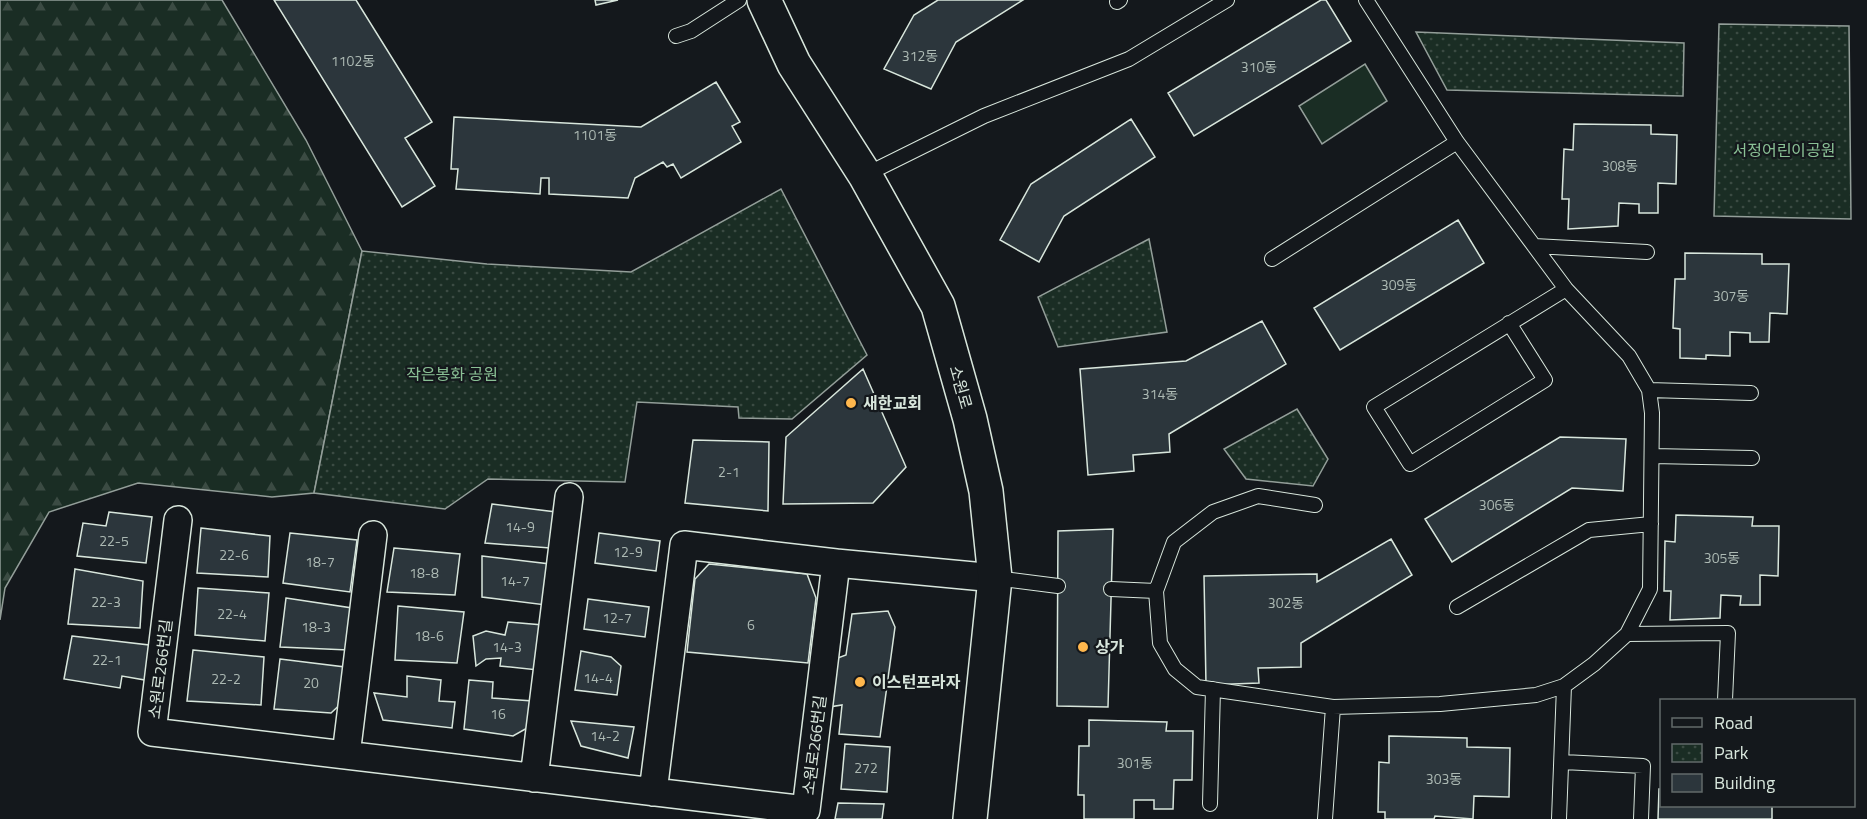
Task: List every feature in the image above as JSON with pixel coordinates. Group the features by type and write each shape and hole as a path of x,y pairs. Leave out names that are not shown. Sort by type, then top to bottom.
{"main road":[{"name":"소원로","path":"764,0 794,64 865,175 938,306 970,419 986,491 995,578 970,819"}],"street":[{"path":"534,778 569,496"},
{"name":"소원로266번길","path":"178,520 152,732 806,810 836,563"},
{"path":"346,755 373,535"},
{"path":"653,792 684,545 836,563 995,578"}],"lane":[{"path":"676,36 692,31 739,0"},
{"path":"865,175 984,116 1129,59 1227,0"},
{"path":"1315,505 1258,496 1213,512 1174,542 1156,591 1160,643 1175,669 1197,687 1333,707 1494,700 1536,695 1564,686 1594,664 1627,634 1650,589 1652,413 1649,390 1629,356 1566,289 1457,142 1366,0"},
{"path":"1272,259 1457,142"},
{"path":"1534,246 1647,252"},
{"path":"1509,323 1545,380 1410,464 1374,407 1509,323 1566,289"},
{"path":"1649,390 1751,393"},
{"path":"1652,456 1752,458"},
{"path":"1457,607 1589,530 1651,524"},
{"path":"995,578 1058,586"},
{"path":"1111,589 1156,591"},
{"path":"1627,634 1728,633 1725,699"},
{"path":"1559,819 1563,762 1564,686"},
{"path":"1210,804 1213,689"},
{"path":"1325,819 1333,707"},
{"path":"1563,762 1643,766 1641,819"}],"green space":[{"path":"0,0 222,0 306,140 362,251 314,493 272,497 138,483 49,512 5,588 0,620"},
{"name":"서정어린이공원","path":"1719,24 1849,26 1851,219 1714,216"},
{"path":"1416,32 1684,43 1683,96 1447,90"},
{"path":"1365,64 1387,101 1322,144 1299,106"},
{"name":"작은봉화 공원","path":"781,189 867,355 792,419 739,418 738,407 637,402 625,482 488,479 445,509 314,493 362,251 487,264 631,272"},
{"path":"1149,239 1167,332 1058,347 1038,297"},
{"path":"1297,409 1328,459 1313,486 1246,479 1224,449"}],"building":[{"path":"274,0 356,0 432,122 405,138 435,186 402,207"},
{"path":"595,0 618,0 596,5"},
{"path":"938,0 1023,0 956,42 931,89 884,69 914,15"},
{"path":"1321,0 1326,0 1351,41 1194,136 1168,93"},
{"path":"716,82 740,122 732,126 741,142 681,178 673,164 667,167 663,162 635,178 628,198 549,194 549,178 541,178 540,194 456,189 458,169 451,169 454,117 641,127"},
{"path":"1131,119 1155,157 1064,216 1039,262 1000,240 1031,184"},
{"path":"1574,124 1651,125 1651,134 1677,135 1676,184 1658,183 1658,213 1639,213 1639,204 1619,203 1618,226 1568,229 1569,199 1562,199 1564,149 1573,150"},
{"path":"1458,220 1484,263 1340,350 1314,308"},
{"path":"1685,253 1762,254 1762,264 1789,264 1787,314 1770,313 1769,342 1750,342 1750,333 1730,332 1730,356 1706,355 1706,359 1680,358 1680,329 1673,328 1675,279 1685,279"},
{"path":"1262,321 1286,364 1169,434 1170,452 1133,455 1134,471 1088,475 1080,369 1186,361"},
{"name":"새한교회","path":"863,369 906,467 873,503 783,504 786,437"},
{"path":"1560,437 1626,439 1623,491 1572,488 1452,562 1425,519"},
{"path":"693,440 769,442 768,511 685,503"},
{"path":"492,504 556,512 550,548 485,543"},
{"path":"109,512 152,517 146,563 77,556 83,523 106,526"},
{"path":"1676,515 1753,517 1752,526 1779,526 1778,576 1760,575 1760,605 1740,605 1741,596 1721,595 1720,618 1670,620 1671,591 1664,591 1665,541 1675,542"},
{"path":"201,528 270,536 268,577 197,573"},
{"name":"상가","path":"1113,529 1108,707 1057,706 1058,531"},
{"path":"290,533 357,540 350,592 283,583"},
{"path":"599,533 660,541 656,571 595,563"},
{"path":"1391,539 1412,575 1301,643 1301,667 1258,668 1259,683 1206,685 1204,576 1317,574 1317,582"},
{"path":"394,548 460,554 455,595 387,592"},
{"path":"482,556 550,564 546,605 482,597"},
{"path":"709,564 807,574 816,598 808,663 687,652 695,579"},
{"path":"75,569 143,581 140,628 68,624"},
{"path":"198,588 269,593 265,641 195,635"},
{"path":"286,598 352,608 348,650 280,647"},
{"path":"588,599 649,607 645,637 584,629"},
{"path":"398,606 464,612 457,663 395,660"},
{"name":"이스턴프라자","path":"888,611 895,627 880,737 839,734 842,705 829,707 835,659 846,655 852,614"},
{"path":"508,622 543,625 538,670 500,666 501,658 486,659 476,666 473,636 486,631 505,635"},
{"path":"72,636 149,645 145,680 122,676 120,688 64,679"},
{"path":"193,650 264,657 261,705 187,701"},
{"path":"581,651 611,657 621,666 617,695 575,690"},
{"path":"280,659 345,667 346,699 331,713 274,709"},
{"path":"407,676 441,680 439,701 455,702 452,728 383,720 374,693 407,697"},
{"path":"469,680 493,682 492,698 533,701 529,727 513,736 464,729"},
{"path":"1089,720 1167,722 1166,731 1193,731 1192,780 1174,780 1173,809 1154,809 1154,800 1134,800 1134,819 1084,819 1084,795 1078,795 1079,746 1089,746"},
{"path":"571,721 634,727 628,758 581,746"},
{"path":"1389,736 1467,738 1467,747 1510,748 1509,797 1474,796 1473,819 1435,816 1434,819 1385,819 1385,812 1378,812 1379,762 1389,763"},
{"path":"845,744 890,747 887,792 841,789"},
{"path":"1659,789 1660,807 1772,807 1772,819 1658,819"},
{"path":"838,803 884,804 882,819 835,819"}],"place":[{"name":"새한교회","path":"851,403"},
{"name":"상가","path":"1083,647"},
{"name":"이스턴프라자","path":"860,682"}]}
